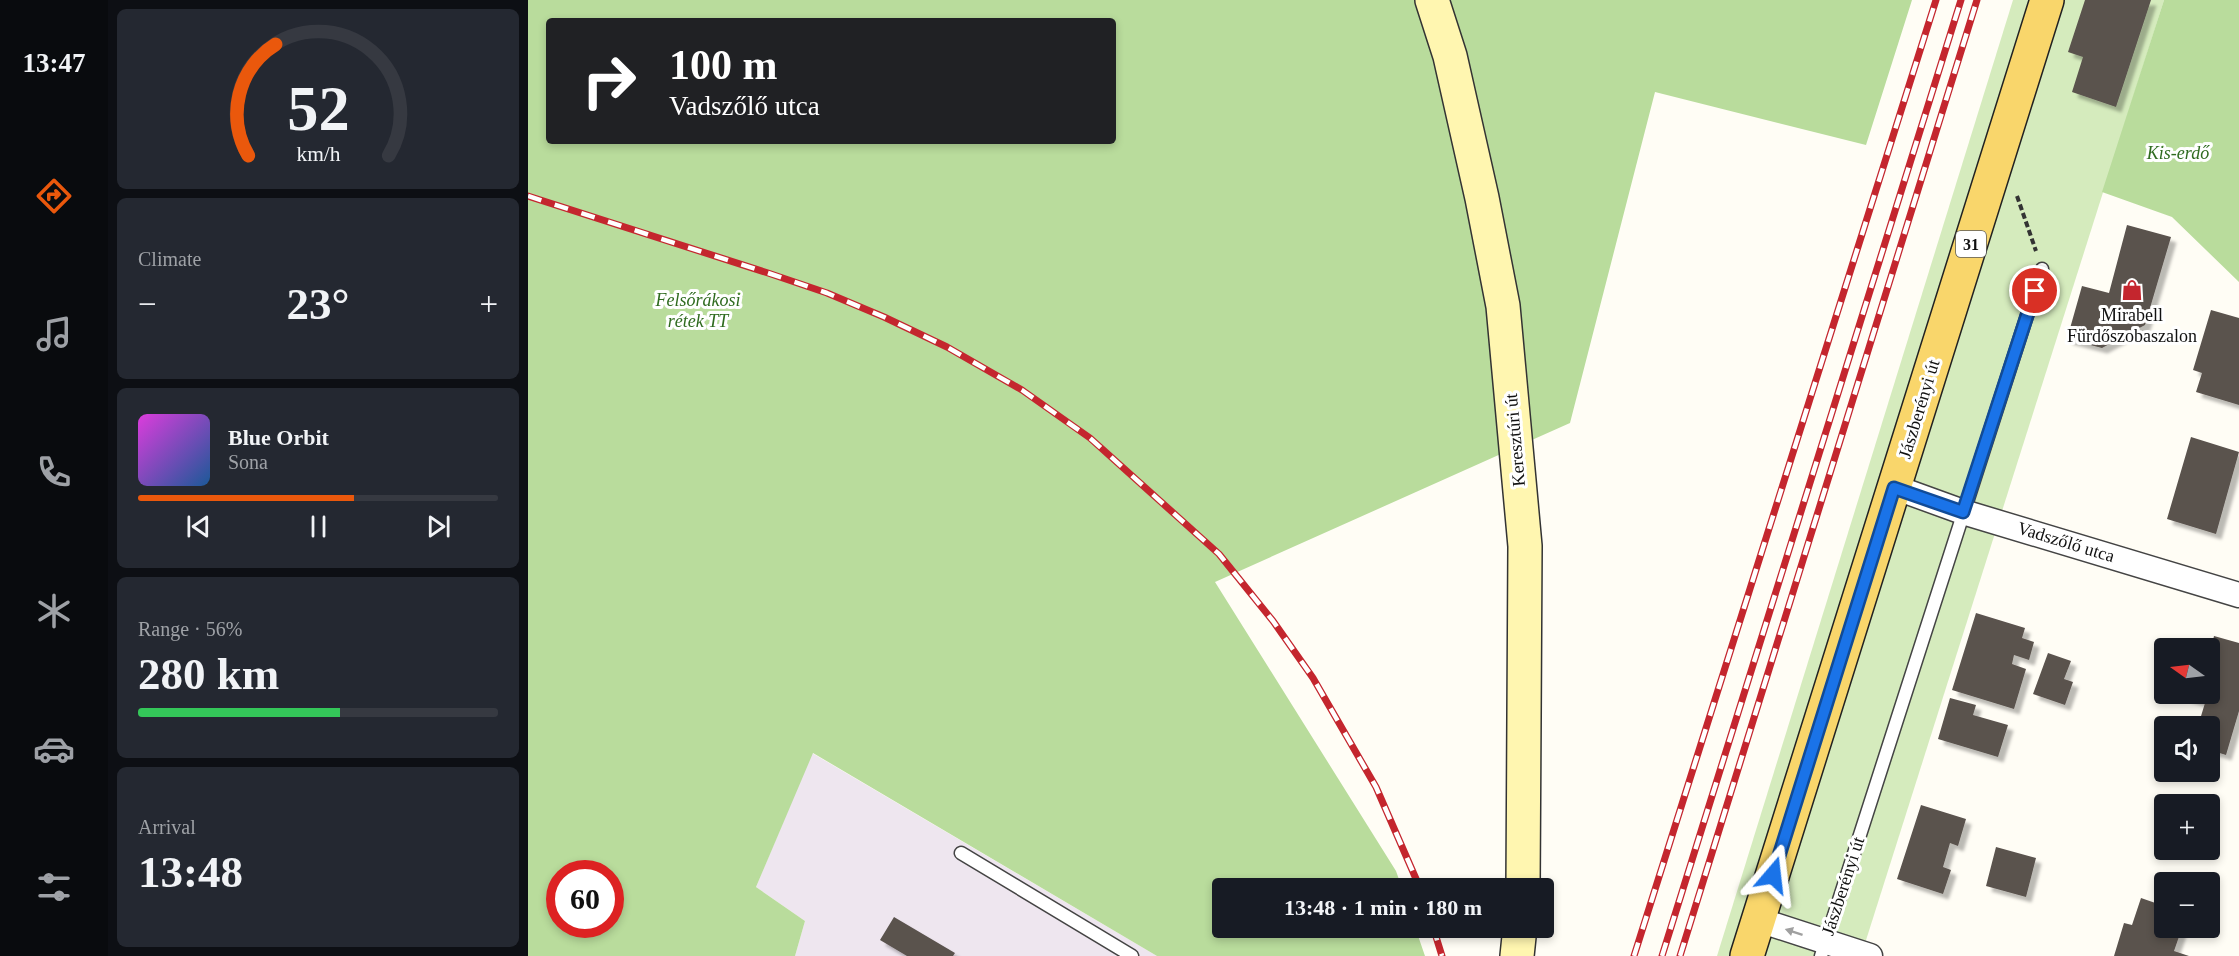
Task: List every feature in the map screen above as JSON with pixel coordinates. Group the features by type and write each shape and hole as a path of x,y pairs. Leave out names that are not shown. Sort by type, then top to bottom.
{"main road":[{"name":"Keresztúri út","path":"1432,0 1452,67 1482,198 1503,306 1526,546 1523,878"},
{"name":"Jászberényi út","path":"1747,956 2047,0"},
{"path":"1517,956 1519,938"}],"street":[{"name":"Vadszőlő utca","path":"1894,488 1963,512 2239,595"},
{"path":"1759,920 1823,949 1870,956"}],"lane":[{"name":"Jászberényi út","path":"1823,949 2042,269"},
{"path":"961,853 1132,956"}],"path":[{"path":"2014,187 2042,269"}],"shaded area":[{"path":"812,753 1157,956 795,956 805,921 756,887"}],"green space":[{"name":"Felsőrákosi rétek TT","path":"528,0 1912,0 1866,145 1655,92 1570,423 1215,582 1398,878 1212,878 1212,938 1419,938 1425,956 1157,956 813,753 756,887 805,921 795,956 528,956"},
{"path":"2013,0 2164,0 1861,956 1717,956"},
{"name":"Kis-erdő","path":"2164,0 2239,0 2239,282 2172,217 2102,192"}],"building":[{"path":"2085,0 2151,0 2116,107 2072,92 2083,57 2068,52"},
{"name":"Mirabell Fürdőszobaszalon","path":"2127,225 2171,237 2145,325 2102,348 2067,339 2082,286 2109,293"},
{"path":"2211,310 2239,318 2239,405 2196,392 2202,373 2193,370"},
{"path":"2191,437 2239,452 2216,534 2167,519"},
{"path":"1976,613 2025,628 2022,638 2034,642 2029,660 2014,655 2012,664 2026,669 2014,709 1952,690"},
{"path":"2214,636 2239,643 2239,711 2226,755 2220,753 2220,716 2201,716 2205,704 2220,704 2220,638 2214,638"},
{"path":"2048,653 2071,661 2064,679 2073,682 2065,705 2033,694"},
{"path":"1950,698 1976,705 1973,715 2008,725 1998,757 1938,739"},
{"path":"1921,805 1966,819 1958,846 1950,843 1943,867 1951,870 1943,894 1897,879"},
{"path":"1996,847 2036,858 2026,897 1986,886"},
{"path":"2141,898 2154,903 2154,938 2179,938 2174,951 2189,956 2114,956 2124,923 2132,925"},
{"path":"894,917 955,953 953,956 907,956 880,940"}],"railway":[{"path":"1634,956 1936,0"},
{"path":"1662,956 1961,0"},
{"path":"1680,956 1977,0"},
{"path":"528,196 827,293 884,317 947,347 1022,390 1090,438 1219,554 1273,621 1313,678 1376,787 1416,878"},
{"path":"1436,938 1442,956"}],"place":[{"name":"Mirabell Fürdőszobaszalon","path":"2132,290"}],"route":[{"path":"1773,875 1894,488 1963,512 2035,291"}]}
